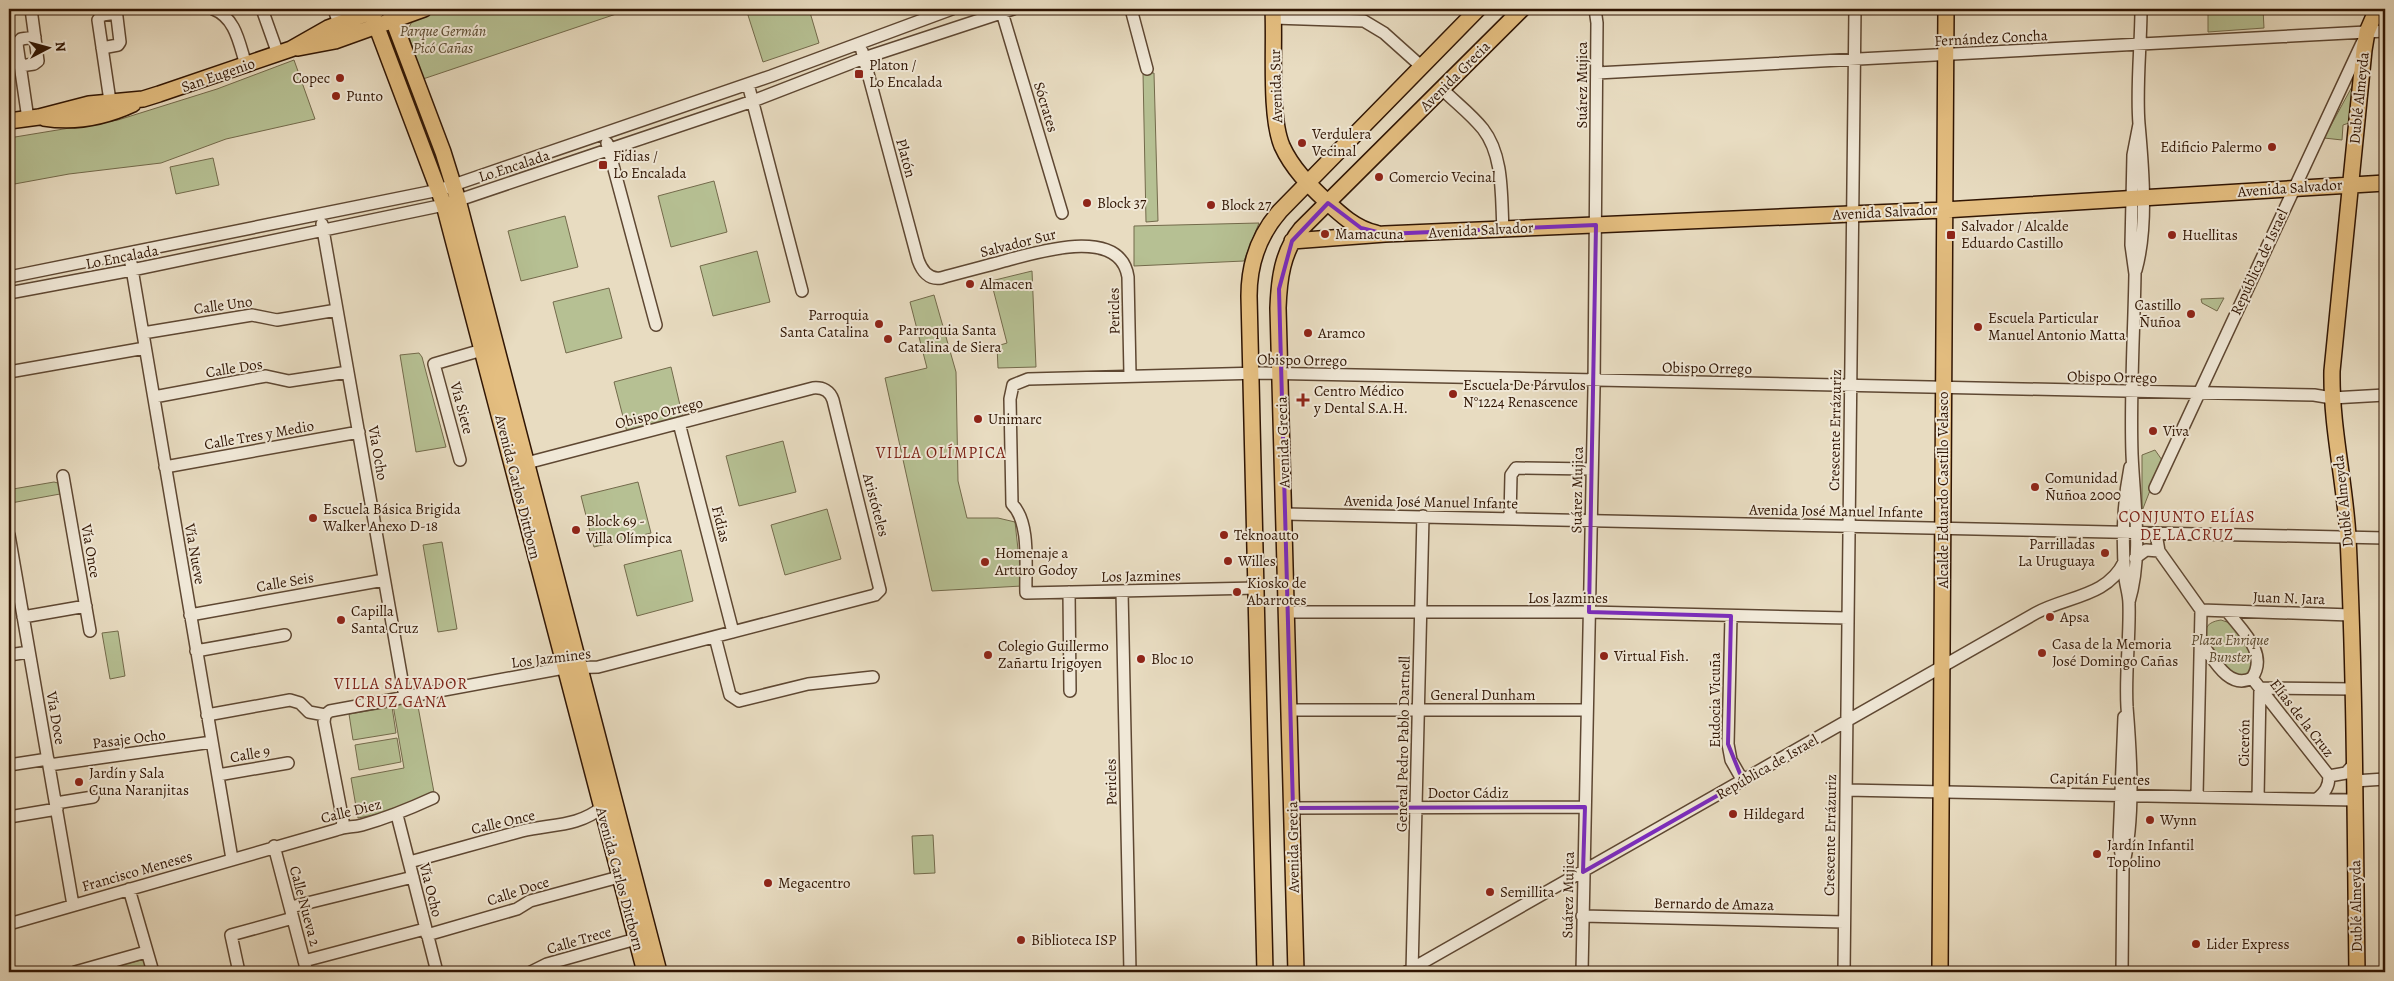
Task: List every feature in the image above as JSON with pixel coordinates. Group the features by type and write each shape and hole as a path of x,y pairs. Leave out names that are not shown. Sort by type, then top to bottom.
{"main road":[{"name":"San Eugenio","path":"33,118 59,120 88,118 116,111 143,99 285,51 339,24 374,14 392,14 424,9"},
{"name":"Avenida Grecia","path":"1265,972 1249,286 1255,254 1264,233 1275,217 1478,9"},
{"name":"Avenida Grecia","path":"1296,972 1288,612 1280,374 1279,289 1284,260 1292,241 1300,229 1522,9"},
{"name":"Alcalde Eduardo Castillo Velasco","path":"1940,972 1946,9"},
{"name":"República de Israel","path":"2367,32 2376,9"},
{"name":"Avenida Sur","path":"1273,13 1276,124 1278,135 1286,153 1309,184"},
{"name":"San Eugenio","path":"285,51 329,42 374,14"},
{"name":"Avenida Carlos Dittborn","path":"374,14 449,195 482,350 645,972"},
{"name":"Avenida Carlos Dittborn","path":"392,14 449,195 527,462 659,972"},
{"name":"Dublé Almeyda","path":"2357,972 2355,800 2348,538 2332,398 2332,359 2367,32"},
{"name":"San Eugenio","path":"9,121 33,118 71,107 110,101 143,99"},
{"name":"Avenida Salvador","path":"1292,241 1385,234 1944,210 2385,182"},
{"name":"Avenida Salvador","path":"1309,184 1328,203 1361,228 1385,234"}],"street":[{"path":"20,66 38,62 31,9"},
{"path":"213,9 224,14 230,21 246,65"},
{"path":"262,9 285,51"},
{"path":"334,9 339,24"},
{"name":"Lo Encalada","path":"9,293 407,214 449,195 490,173 748,84 952,9"},
{"path":"1130,9 1147,69"},
{"name":"Suárez Mujica","path":"1582,972 1594,380 1598,73 1595,9"},
{"name":"Crescente Errázuriz","path":"1844,972 1855,9"},
{"path":"2122,972 2123,867 2120,841 2125,794 2122,727 2127,707 2130,533 2136,495 2132,456 2135,274 2141,247 2137,198 2143,154 2139,124 2141,9"},
{"name":"Lo Encalada","path":"9,277 404,198 449,195 495,188 753,101 864,58 1005,10"},
{"name":"Sócrates","path":"1005,10 1062,213"},
{"path":"102,48 118,45 120,42 116,11 98,19 102,48 110,101"},
{"path":"1273,13 1364,21 1384,33 1422,67"},
{"name":"Fernández Concha","path":"1598,73 1945,56 2385,31"},
{"name":"República de Israel","path":"2155,488 2197,394 2367,32"},
{"path":"33,118 20,66 17,42 36,37"},
{"name":"Platón","path":"859,42 918,260 924,271 932,278"},
{"path":"748,84 802,291"},
{"path":"1442,89 1477,122 1493,148 1498,164 1503,229"},
{"path":"605,134 656,325"},
{"path":"490,173 495,188"},
{"path":"404,198 407,214"},
{"name":"Vía Ocho","path":"321,215 405,697"},
{"name":"Salvador Sur","path":"932,278 941,278 1058,247 1080,246 1112,253"},
{"name":"Pericles","path":"1112,253 1123,262 1128,277 1130,375"},
{"name":"Vía Nueve","path":"129,254 232,859"},
{"name":"Calle Uno","path":"143,333 252,315 277,320 337,310"},
{"path":"9,372 145,348"},
{"name":"Vía Siete","path":"460,460 434,364 482,350"},
{"name":"Calle Dos","path":"154,397 266,376 289,381 348,372"},
{"name":"Obispo Orrego","path":"1026,594 1024,521 1022,515 1012,504 1010,392 1016,383 1028,379 1130,375 1280,374 1943,387 2332,398 2385,395"},
{"name":"Obispo Orrego","path":"512,466 813,388"},
{"name":"Aristóteles","path":"813,388 824,389 832,397 881,584"},
{"name":"Fidias","path":"679,423 733,632"},
{"name":"Calle Tres y Medio","path":"166,466 359,432"},
{"path":"1510,518 1511,475 1516,468 1592,468"},
{"name":"Vía Once","path":"63,476 90,631"},
{"name":"Avenida José Manuel Infante","path":"1285,514 2385,538"},
{"name":"General Pedro Pablo Dartnell","path":"1410,971 1418,808 1423,516"},
{"path":"2156,534 2159,552 2201,610 2197,796"},
{"name":"Vía Doce","path":"9,535 73,905"},
{"path":"2130,560 2146,550 2159,552"},
{"name":"República de Israel","path":"1410,971 2046,607 2106,585 2130,560"},
{"name":"Calle Seis","path":"190,614 384,580"},
{"name":"Los Jazmines","path":"325,715 334,710 564,668 598,667 875,595 880,591 881,584"},
{"name":"Los Jazmines","path":"1026,594 1257,588"},
{"name":"Pericles","path":"1122,591 1130,972"},
{"path":"1070,592 1070,691"},
{"path":"23,617 86,606"},
{"path":"2201,610 2227,611"},
{"name":"Juan N. Jara","path":"2227,611 2351,614"},
{"name":"Elías de la Cruz","path":"2227,611 2257,653 2258,665 2252,678"},
{"name":"Los Jazmines","path":"1288,612 1588,612 1848,618"},
{"name":"Eudocia Vicuña","path":"1731,616 1728,744 1731,760 1743,781"},
{"path":"196,650 285,635"},
{"path":"716,637 730,695 738,701 808,684 874,677"},
{"name":"Elías de la Cruz","path":"2200,640 2229,678 2240,681 2252,678"},
{"path":"9,655 29,652"},
{"name":"Elías de la Cruz","path":"2252,678 2329,776 2329,784 2325,792 2317,799"},
{"path":"2260,688 2352,689"},
{"name":"Cicerón","path":"2258,798 2260,688"},
{"path":"207,715 294,700 310,712 325,715 324,725 342,826"},
{"name":"General Dunham","path":"1290,710 1587,710"},
{"name":"Pasaje Ocho","path":"9,765 157,751 212,742"},
{"name":"Calle 9","path":"218,775 288,762"},
{"name":"Elías de la Cruz","path":"2329,776 2346,773 2354,764"},
{"path":"2354,780 2385,779"},
{"name":"Capitán Fuentes","path":"1846,790 2355,800"},
{"path":"9,817 93,797"},
{"name":"Calle Diez","path":"274,846 336,830 342,826 357,826 397,815 433,798"},
{"name":"Doctor Cádiz","path":"1292,808 1584,807"},
{"name":"Calle Once","path":"409,862 522,831 589,818 602,808"},
{"name":"Vía Ocho","path":"397,815 437,972"},
{"name":"Francisco Meneses","path":"9,924 274,846"},
{"name":"Calle Nueva 2","path":"274,846 306,967"},
{"path":"239,972 230,935 292,912 413,877"},
{"name":"Calle Doce","path":"306,967 426,932 517,909 530,901 619,877"},
{"path":"129,889 152,972"},
{"name":"Bernardo de Amaza","path":"1582,916 1844,922"},
{"name":"Calle Trece","path":"531,972 547,964 636,939"},
{"path":"75,972 146,952"}],"highlighted area":[{"path":"1328,203 1361,228 1385,234 1596,225 1589,612 1731,616 1728,744 1743,781 1583,872 1585,807 1293,808 1279,289 1292,241"}],"green space":[{"name":"Parque Germán Picó Cañas","path":"434,9 631,9 423,79 407,31 415,16"},
{"path":"746,9 809,9 819,43 763,62"},
{"path":"2208,9 2263,9 2264,28 2208,32"},
{"path":"391,36 442,168 438,170 388,37"},
{"path":"294,60 315,119 226,139 161,163 69,174 9,185 9,138 118,120 217,89"},
{"path":"1143,73 1154,73 1158,221 1146,222"},
{"path":"2354,83 2352,122 2343,125 2342,140 2324,138"},
{"path":"213,158 219,185 176,194 170,167"},
{"path":"714,181 727,232 671,247 658,196"},
{"path":"565,216 578,267 521,281 508,231"},
{"path":"1259,223 1244,261 1134,266 1134,226"},
{"path":"757,251 770,302 713,316 700,266"},
{"path":"1032,271 1036,367 998,368 997,346 1007,343 991,281"},
{"path":"609,288 622,338 566,353 553,302"},
{"path":"934,295 956,372 958,481 967,518 998,518 1015,522 1022,586 932,591 885,378 927,368 910,302"},
{"path":"2224,298 2217,311 2202,303 2201,299"},
{"path":"419,353 422,357 446,447 416,452 400,355"},
{"path":"671,367 683,418 627,432 614,382"},
{"path":"783,441 796,492 739,506 726,456"},
{"path":"2155,450 2162,460 2142,511 2142,455"},
{"path":"54,482 58,483 60,494 11,503 9,493 13,489"},
{"path":"638,482 651,533 594,547 581,496"},
{"path":"827,509 841,559 785,575 771,525"},
{"path":"442,542 457,629 438,632 423,545"},
{"path":"681,550 693,601 637,616 624,565"},
{"name":"Plaza Enrique Bunster","path":"2221,620 2230,623 2253,652 2253,669 2246,676 2231,674 2209,644 2206,629 2211,623"},
{"path":"118,631 125,676 110,679 102,633"},
{"path":"417,701 436,803 358,818 351,778 404,768 393,705"},
{"path":"392,707 396,733 353,740 349,714"},
{"path":"397,738 401,762 359,770 355,745"},
{"path":"933,835 935,873 914,874 912,836"},
{"path":"145,959 149,972 94,972"}],"place":[{"name":"Platon / Lo Encalada","path":"859,74"},
{"name":"Copec","path":"340,78"},
{"name":"Punto","path":"336,96"},
{"name":"Verdulera Vecinal","path":"1302,143"},
{"name":"Edificio Palermo","path":"2272,147"},
{"name":"Fidias / Lo Encalada","path":"603,165"},
{"name":"Comercio Vecinal","path":"1379,177"},
{"name":"Block 37","path":"1087,203"},
{"name":"Block 27","path":"1211,205"},
{"name":"Mamacuna","path":"1325,234"},
{"name":"Salvador / Alcalde Eduardo Castillo","path":"1951,235"},
{"name":"Huellitas","path":"2172,235"},
{"name":"Almacen","path":"970,284"},
{"name":"Castillo Ñuñoa","path":"2191,314"},
{"name":"Parroquia Santa Catalina","path":"879,324"},
{"name":"Escuela Particular Manuel Antonio Matta","path":"1978,327"},
{"name":"Aramco","path":"1308,333"},
{"name":"Parroquia Santa Catalina de Siera","path":"888,339"},
{"name":"Escuela De Párvulos N°1224 Renascence","path":"1453,394"},
{"name":"Centro Médico y Dental S.A.H.","path":"1303,400"},
{"name":"Unimarc","path":"978,419"},
{"name":"Viva","path":"2153,431"},
{"name":"Comunidad Ñuñoa 2000","path":"2035,487"},
{"name":"Escuela Básica Brigida Walker Anexo D-18","path":"313,518"},
{"name":"Block 69 - Villa Olímpica","path":"576,530"},
{"name":"Teknoauto","path":"1224,535"},
{"name":"Parrilladas La Uruguaya","path":"2105,553"},
{"name":"Willes","path":"1228,561"},
{"name":"Homenaje a Arturo Godoy","path":"985,562"},
{"name":"Kiosko de Abarrotes","path":"1237,592"},
{"name":"Apsa","path":"2050,617"},
{"name":"Capilla Santa Cruz","path":"341,620"},
{"name":"Casa de la Memoria José Domingo Cañas","path":"2042,653"},
{"name":"Colegio Guillermo Zañartu Irigoyen","path":"988,655"},
{"name":"Virtual Fish.","path":"1604,656"},
{"name":"Bloc 10","path":"1141,659"},
{"name":"Jardín y Sala Cuna Naranjitas","path":"79,782"},
{"name":"Hildegard","path":"1733,814"},
{"name":"Wynn","path":"2150,820"},
{"name":"Jardín Infantil Topolino","path":"2097,854"},
{"name":"Megacentro","path":"768,883"},
{"name":"Semillita","path":"1490,892"},
{"name":"Biblioteca ISP","path":"1021,940"},
{"name":"Lider Express","path":"2196,944"}],"district":[{"name":"VILLA OLÍMPICA","path":"941,452"},
{"name":"CONJUNTO ELÍAS DE LA CRUZ","path":"2187,525"},
{"name":"VILLA SALVADOR CRUZ GANA","path":"401,692"}]}
